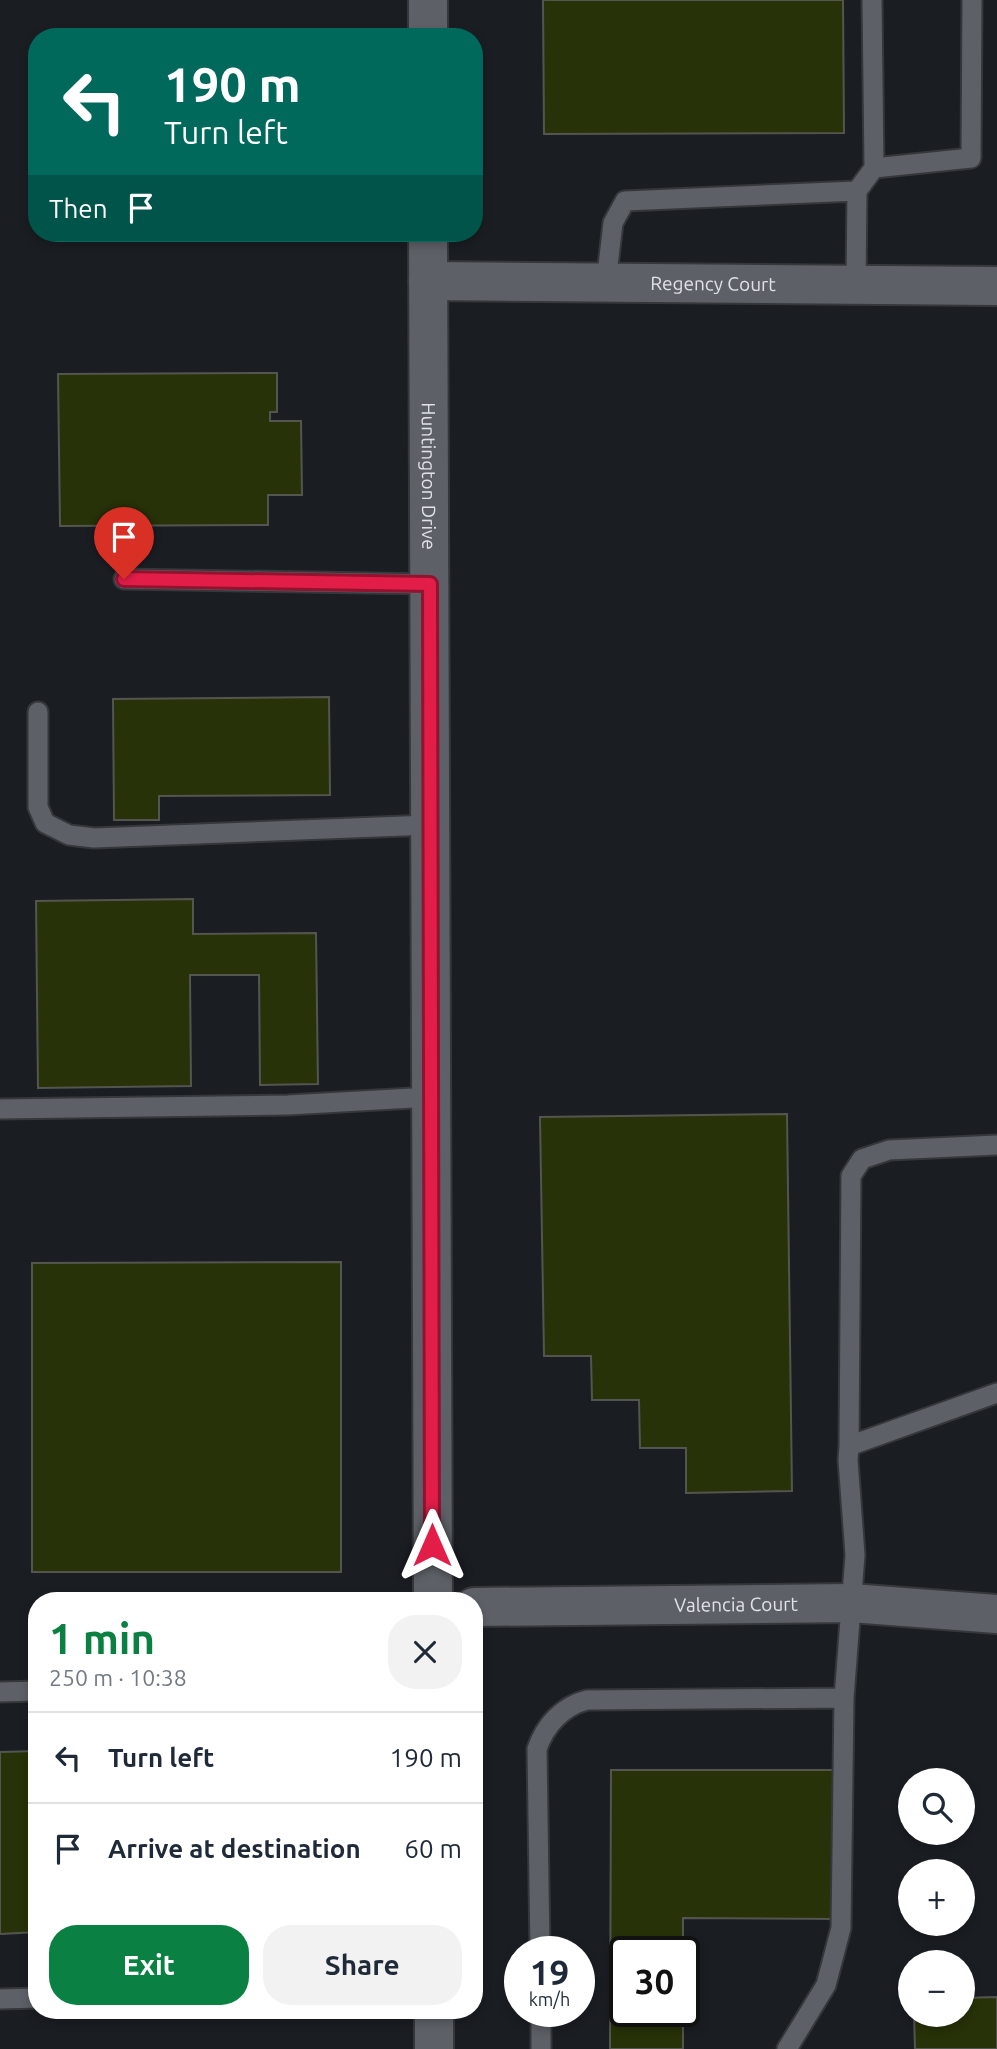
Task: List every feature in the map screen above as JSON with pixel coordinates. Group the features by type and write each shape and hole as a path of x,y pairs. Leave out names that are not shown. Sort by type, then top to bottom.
{"street":[{"path":"428,0 428,28"},
{"name":"Huntington Drive","path":"428,242 433,1592"},
{"name":"Regency Court","path":"428,281 997,286"},
{"name":"Valencia Court","path":"483,1607 851,1603 997,1614"},
{"path":"434,2019 434,2049"}],"lane":[{"path":"856,285 858,191 874,167 872,0"},
{"path":"874,167 971,158 972,0"},
{"path":"606,283 612,223 625,201 858,191"},
{"path":"124,579 430,584"},
{"path":"38,712 38,807 45,823 69,835 94,838 430,825"},
{"path":"0,1109 288,1105 431,1097"},
{"path":"787,2049 826,1985 841,1928 844,1698 855,1555 848,1460 851,1176 862,1159 889,1150 997,1145"},
{"path":"849,1446 997,1393"},
{"path":"0,1692 28,1691"},
{"path":"540,1936 537,1749 541,1737 572,1704 587,1700 844,1698"},
{"path":"0,1999 28,1998"},
{"path":"541,2027 541,2049"}],"building":[{"path":"543,0 843,0 844,133 544,134"},
{"path":"277,373 277,412 270,412 270,421 301,421 302,495 268,495 268,525 60,526 58,374"},
{"path":"329,697 330,795 159,796 159,820 114,820 113,699"},
{"path":"193,899 193,934 316,933 318,1084 260,1085 259,975 190,975 191,1086 38,1088 36,901"},
{"path":"787,1114 792,1491 686,1493 686,1448 640,1448 639,1400 592,1400 591,1356 544,1356 540,1117"},
{"path":"341,1262 341,1572 32,1572 32,1263"},
{"path":"28,1751 28,1932 0,1934 0,1752"},
{"path":"611,1770 839,1770 838,1919 683,1918 683,1936 610,1936"},
{"path":"997,1997 997,2049 915,2049 914,2027 975,2027 975,1998"},
{"path":"610,2027 683,2027 683,2049 610,2049"}],"route":[{"path":"124,579 430,584 432,1545"}]}
